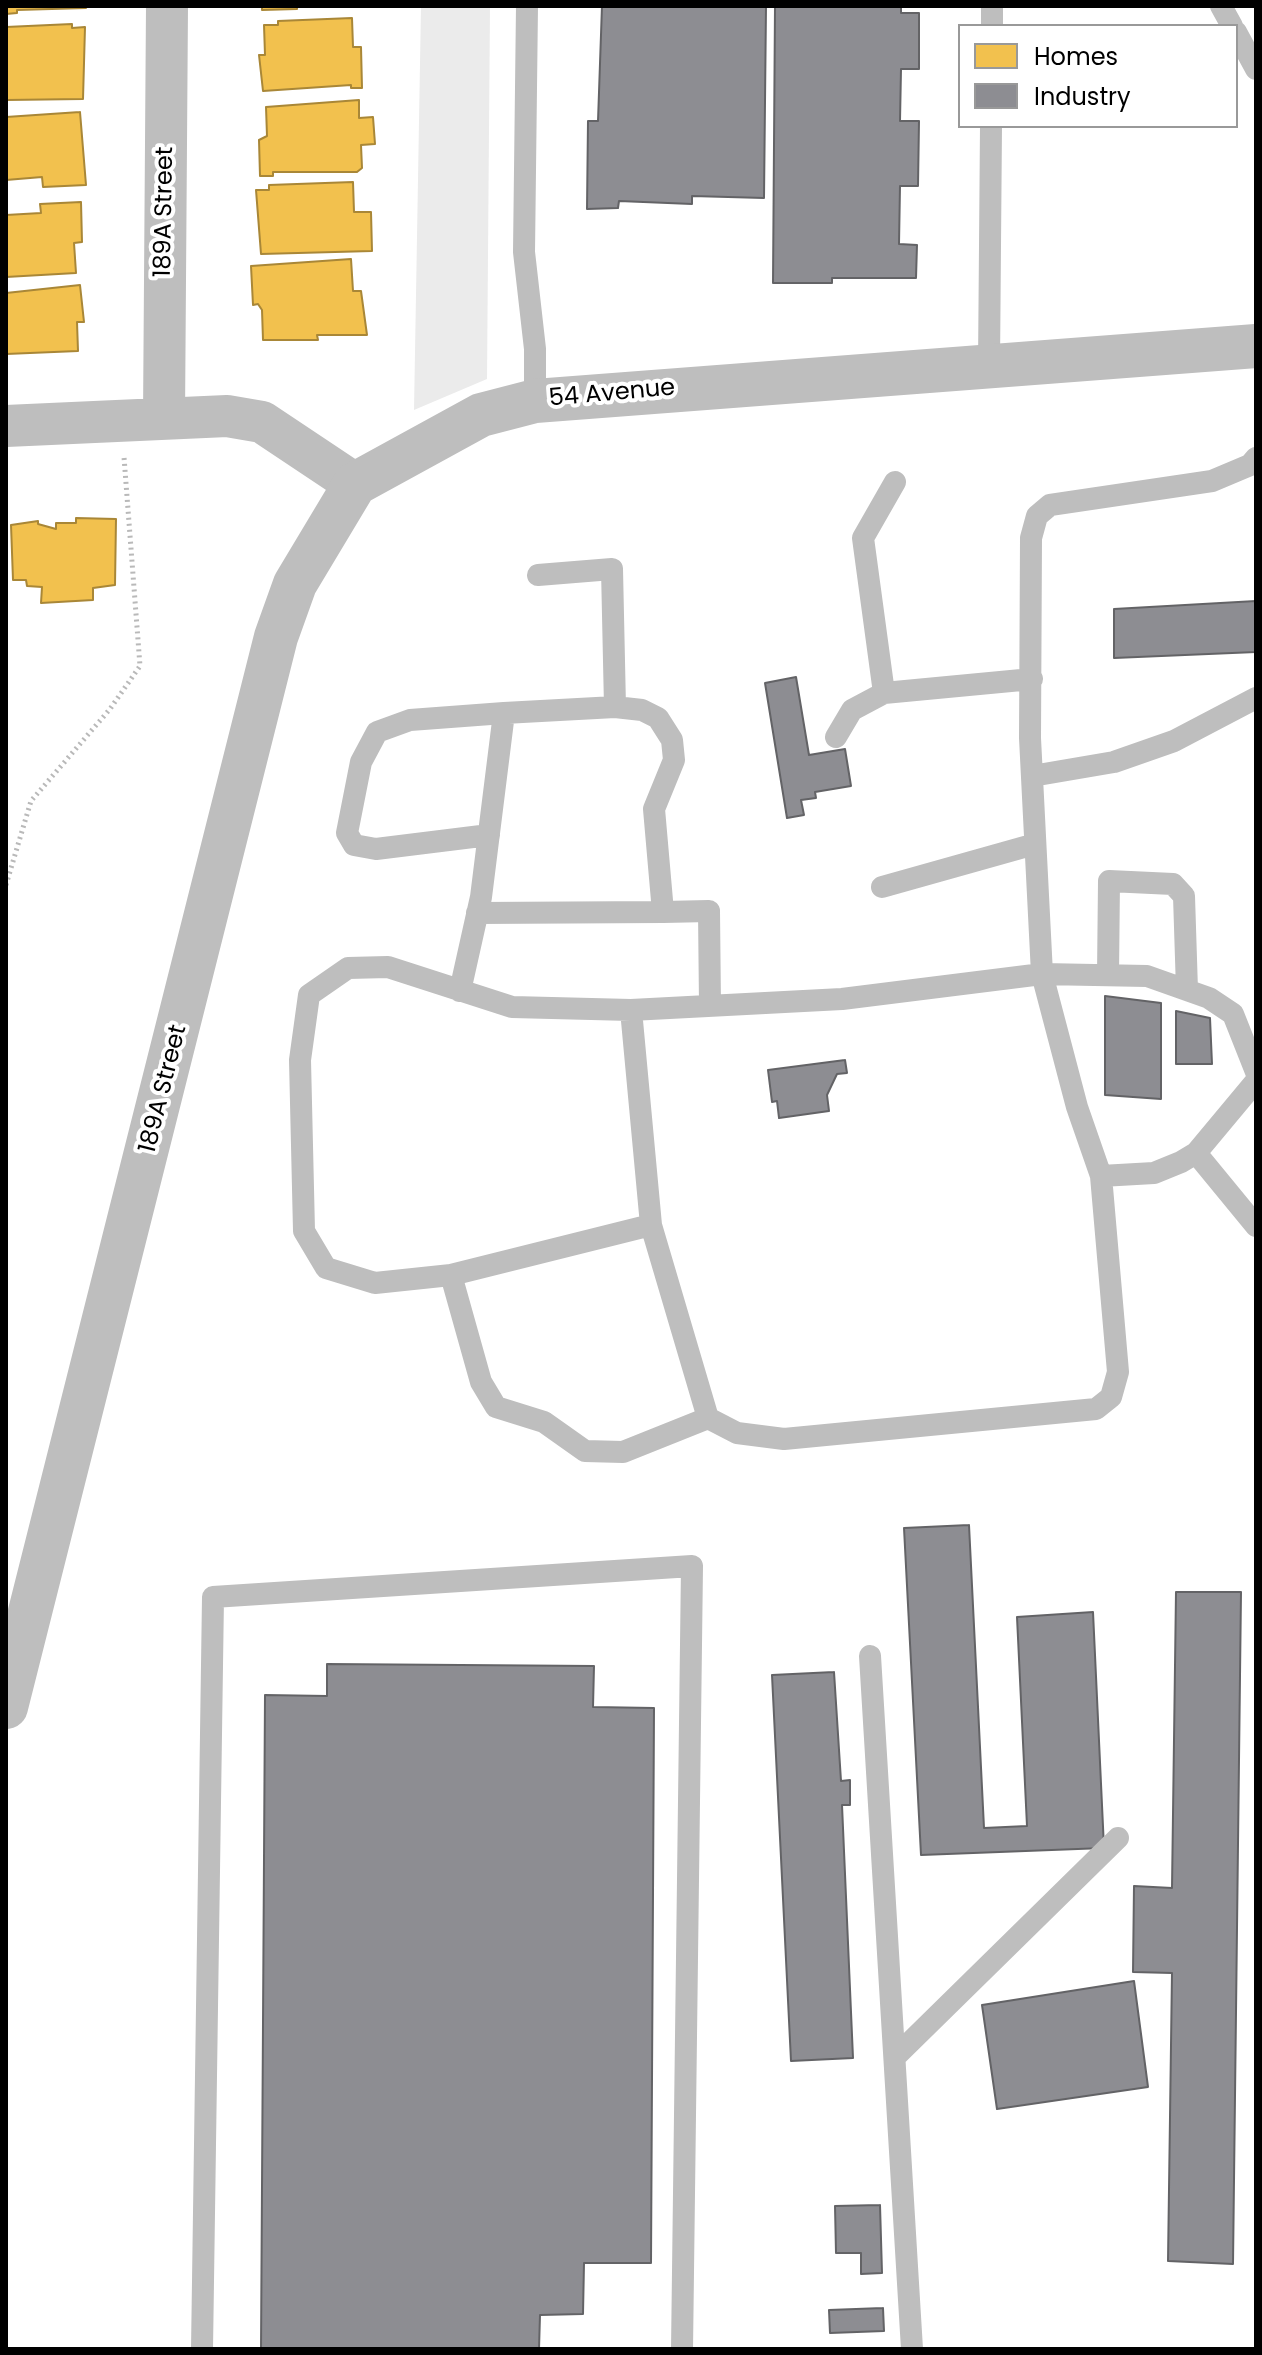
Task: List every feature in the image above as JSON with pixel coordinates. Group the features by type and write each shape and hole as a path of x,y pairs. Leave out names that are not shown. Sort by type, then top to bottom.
{"street":[{"name":"189A Street","path":"164,417 167,6"},
{"name":"54 Avenue","path":"355,484 481,415 535,401 1256,346"},
{"path":"6,426 227,416 262,422 355,484"},
{"name":"189A Street","path":"6,1707 276,637 295,584 355,484"}],"lane":[{"path":"527,6 524,252 535,349 535,401"},
{"path":"1221,6 1231,24"},
{"path":"1238,36 1256,69"},
{"path":"989,365 991,128"},
{"path":"631,1010 651,1225 708,1418 737,1433 784,1439 1096,1409 1111,1397 1118,1372 1101,1176 1077,1107 1042,974 1032,776 1031,538 1037,516 1050,505 1212,481 1250,465 1256,458"},
{"path":"884,693 863,538 895,482"},
{"path":"538,575 612,569 615,707"},
{"path":"836,737 852,710 884,693 1032,679"},
{"path":"1032,776 1114,762 1174,741 1256,698"},
{"path":"489,835 376,849 354,845 347,833 361,762 377,732 410,720 615,707 642,710 658,718 672,740 674,760 654,809 663,912"},
{"path":"460,991 477,913 504,713"},
{"path":"882,887 1035,844"},
{"path":"1108,975 1109,881 1173,884 1184,896 1187,990"},
{"path":"477,913 709,911 710,1006"},
{"path":"651,1225 451,1275 375,1283 326,1268 304,1231 300,1060 309,995 348,968 388,967 512,1007 631,1010 842,999 1042,974 1147,976 1209,998 1233,1014 1256,1072"},
{"path":"1101,1176 1154,1173 1196,1153 1256,1081"},
{"path":"1196,1153 1256,1226"},
{"path":"451,1275 481,1382 496,1407 544,1422 585,1451 623,1452 708,1418"},
{"path":"202,2349 213,1597 692,1566 682,2349"},
{"path":"870,1656 912,2349"},
{"path":"895,2057 1118,1838"}],"path":[{"path":"6,885 31,801 110,709 140,666 124,456"}],"shaded area":[{"path":"421,6 490,6 487,379 414,410"}],"building: Homes":[{"path":"6,6 86,8 17,10 17,13 6,14"},
{"path":"262,6 297,6 297,9 262,10"},
{"path":"352,18 353,47 361,47 362,88 351,88 351,85 263,91 259,55 265,55 264,25 278,25 278,21"},
{"path":"72,24 72,28 85,27 83,99 6,100 6,27"},
{"path":"359,100 359,118 373,117 375,144 361,145 362,168 357,172 273,172 273,176 260,176 259,140 267,136 266,107"},
{"path":"80,112 86,185 43,187 42,177 6,180 6,117"},
{"path":"353,182 354,212 371,212 372,251 261,254 256,190 269,190 269,185"},
{"path":"81,202 82,242 74,243 76,273 6,277 6,215 41,213 40,204"},
{"path":"351,259 353,291 361,291 367,335 317,335 318,340 263,340 262,310 258,304 253,305 251,266"},
{"path":"80,285 84,322 77,322 78,351 6,354 6,293"},
{"path":"76,518 116,519 115,585 93,588 93,600 41,603 42,587 27,586 26,580 13,580 11,525 38,521 38,524 56,529 56,523 76,523"}],"building: Industry":[{"path":"602,6 766,6 764,198 692,196 692,204 619,201 618,208 587,209 588,121 598,121"},
{"path":"775,6 901,6 901,13 919,13 919,69 901,69 900,121 919,121 918,186 900,186 899,244 917,245 916,278 832,278 832,283 773,283"},
{"path":"1256,601 1256,652 1114,658 1114,609"},
{"path":"796,677 809,755 845,749 851,786 815,792 816,798 801,800 804,815 787,818 765,683"},
{"path":"1105,996 1161,1003 1161,1099 1105,1095"},
{"path":"1176,1011 1210,1018 1212,1064 1176,1064"},
{"path":"845,1060 847,1073 837,1074 827,1095 829,1111 779,1118 777,1101 772,1102 768,1070"},
{"path":"969,1525 984,1828 1027,1826 1017,1617 1093,1612 1104,1848 921,1855 904,1528"},
{"path":"1176,1592 1241,1592 1233,2264 1168,2261 1172,1973 1133,1972 1134,1886 1172,1888"},
{"path":"327,1664 594,1666 593,1707 654,1708 651,2263 584,2263 583,2314 540,2315 539,2349 261,2349 265,1695 327,1696"},
{"path":"834,1672 841,1781 850,1780 850,1805 842,1805 853,2058 791,2061 772,1675"},
{"path":"1134,1981 1148,2087 997,2109 982,2005"},
{"path":"880,2205 882,2273 861,2274 861,2253 836,2253 835,2206"},
{"path":"883,2308 884,2331 830,2333 829,2310"}]}
